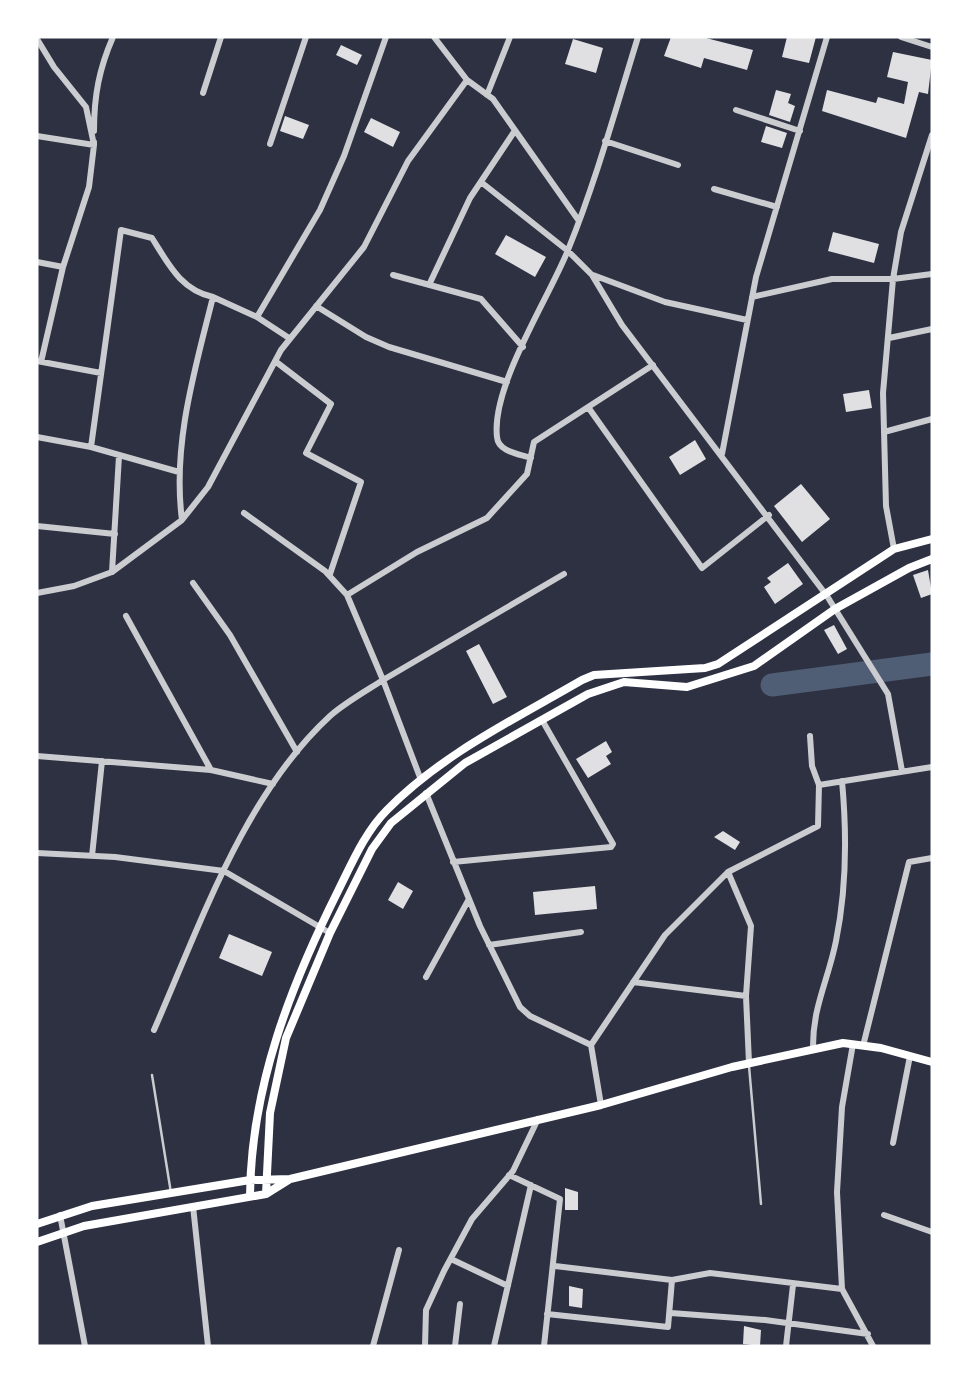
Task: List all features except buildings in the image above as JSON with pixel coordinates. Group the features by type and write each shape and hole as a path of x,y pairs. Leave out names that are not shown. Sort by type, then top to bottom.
{"main road":[{"path":"250,1196 267,1065 287,1004 320,927 374,825 421,780 451,757 594,675 705,668 738,654 894,550 932,539"},
{"path":"266,1194 270,1113 281,1057 330,933 376,843 391,823 465,764 588,694 624,682 687,687 754,666 835,609 909,568 932,559"},
{"path":"37,1224 92,1206 250,1180 290,1179 601,1105 749,1063 813,1050 853,1044 932,1062"},
{"path":"37,1242 63,1232 266,1194 290,1179"}],"street":[{"path":"101,373 39,361 63,267 89,187 94,145 94,93 102,61 113,37"},
{"path":"203,93 221,37"},
{"path":"270,144 306,37"},
{"path":"257,317 320,209 344,156 386,37"},
{"path":"434,37 467,80 487,95 579,221"},
{"path":"487,95 510,37"},
{"path":"531,458 502,448 497,439 507,382 568,251 638,37"},
{"path":"722,454 752,297 827,37"},
{"path":"901,37 932,47"},
{"path":"37,40 86,107 94,145"},
{"path":"37,593 74,586 112,572 182,520 208,487 291,336 364,247 408,162 467,80"},
{"path":"736,110 800,131"},
{"path":"429,285 470,198 514,132"},
{"path":"37,135 94,145"},
{"path":"894,550 886,506 883,393 893,279 901,232 932,135"},
{"path":"606,141 678,165"},
{"path":"481,182 568,251 592,275 622,325 769,515 827,596 888,694 902,771"},
{"path":"715,188 777,207"},
{"path":"91,447 121,230 152,238 176,275 193,292 213,297 291,336"},
{"path":"37,262 63,267"},
{"path":"752,297 832,279 893,279 932,274"},
{"path":"393,275 481,299 523,347"},
{"path":"592,275 665,302 747,320"},
{"path":"182,520 180,472 189,400 213,297"},
{"path":"316,306 366,337 389,347 507,382"},
{"path":"889,338 932,329"},
{"path":"275,361 331,404 306,453 361,482 330,575"},
{"path":"347,595 416,552 487,518 527,474 534,442 653,365"},
{"path":"588,407 702,568 769,515"},
{"path":"884,432 932,419"},
{"path":"37,437 91,447 180,472"},
{"path":"112,572 119,456"},
{"path":"244,513 330,575 347,595 421,780"},
{"path":"37,526 115,534"},
{"path":"154,1030 224,871 273,785 297,752 331,716 383,680 564,574"},
{"path":"193,583 230,635 297,752"},
{"path":"126,616 211,770"},
{"path":"453,862 611,847 613,844 542,720"},
{"path":"601,1105 591,1045 665,935 728,872 818,826 820,785 811,766 810,736"},
{"path":"37,755 211,770 273,785"},
{"path":"92,856 102,761"},
{"path":"820,785 932,767"},
{"path":"813,1050 813,1020 836,943 845,885 842,781"},
{"path":"426,793 510,992 530,1016 591,1045"},
{"path":"37,853 92,856 224,871 330,933"},
{"path":"863,1046 909,862 932,858"},
{"path":"728,872 751,926 746,996 749,1063"},
{"path":"426,977 469,899"},
{"path":"489,945 581,932"},
{"path":"633,982 746,996"},
{"path":"853,1044 842,1107 837,1192 842,1289 873,1346"},
{"path":"893,1143 910,1056"},
{"path":"425,1346 426,1310 451,1259 472,1219 509,1175 538,1119"},
{"path":"509,1175 561,1199 544,1346"},
{"path":"494,1346 531,1185"},
{"path":"193,1206 208,1346"},
{"path":"60,1215 85,1346"},
{"path":"884,1215 932,1232"},
{"path":"373,1346 399,1250"},
{"path":"451,1259 508,1286"},
{"path":"555,1266 672,1280 710,1273 842,1289"},
{"path":"547,1314 668,1327 672,1280"},
{"path":"786,1346 793,1285"},
{"path":"455,1346 460,1304"},
{"path":"671,1313 868,1334"}],"lane":[{"path":"749,1063 761,1204"},
{"path":"152,1075 172,1194"}],"waterway":[{"path":"772,685 932,664"}]}
